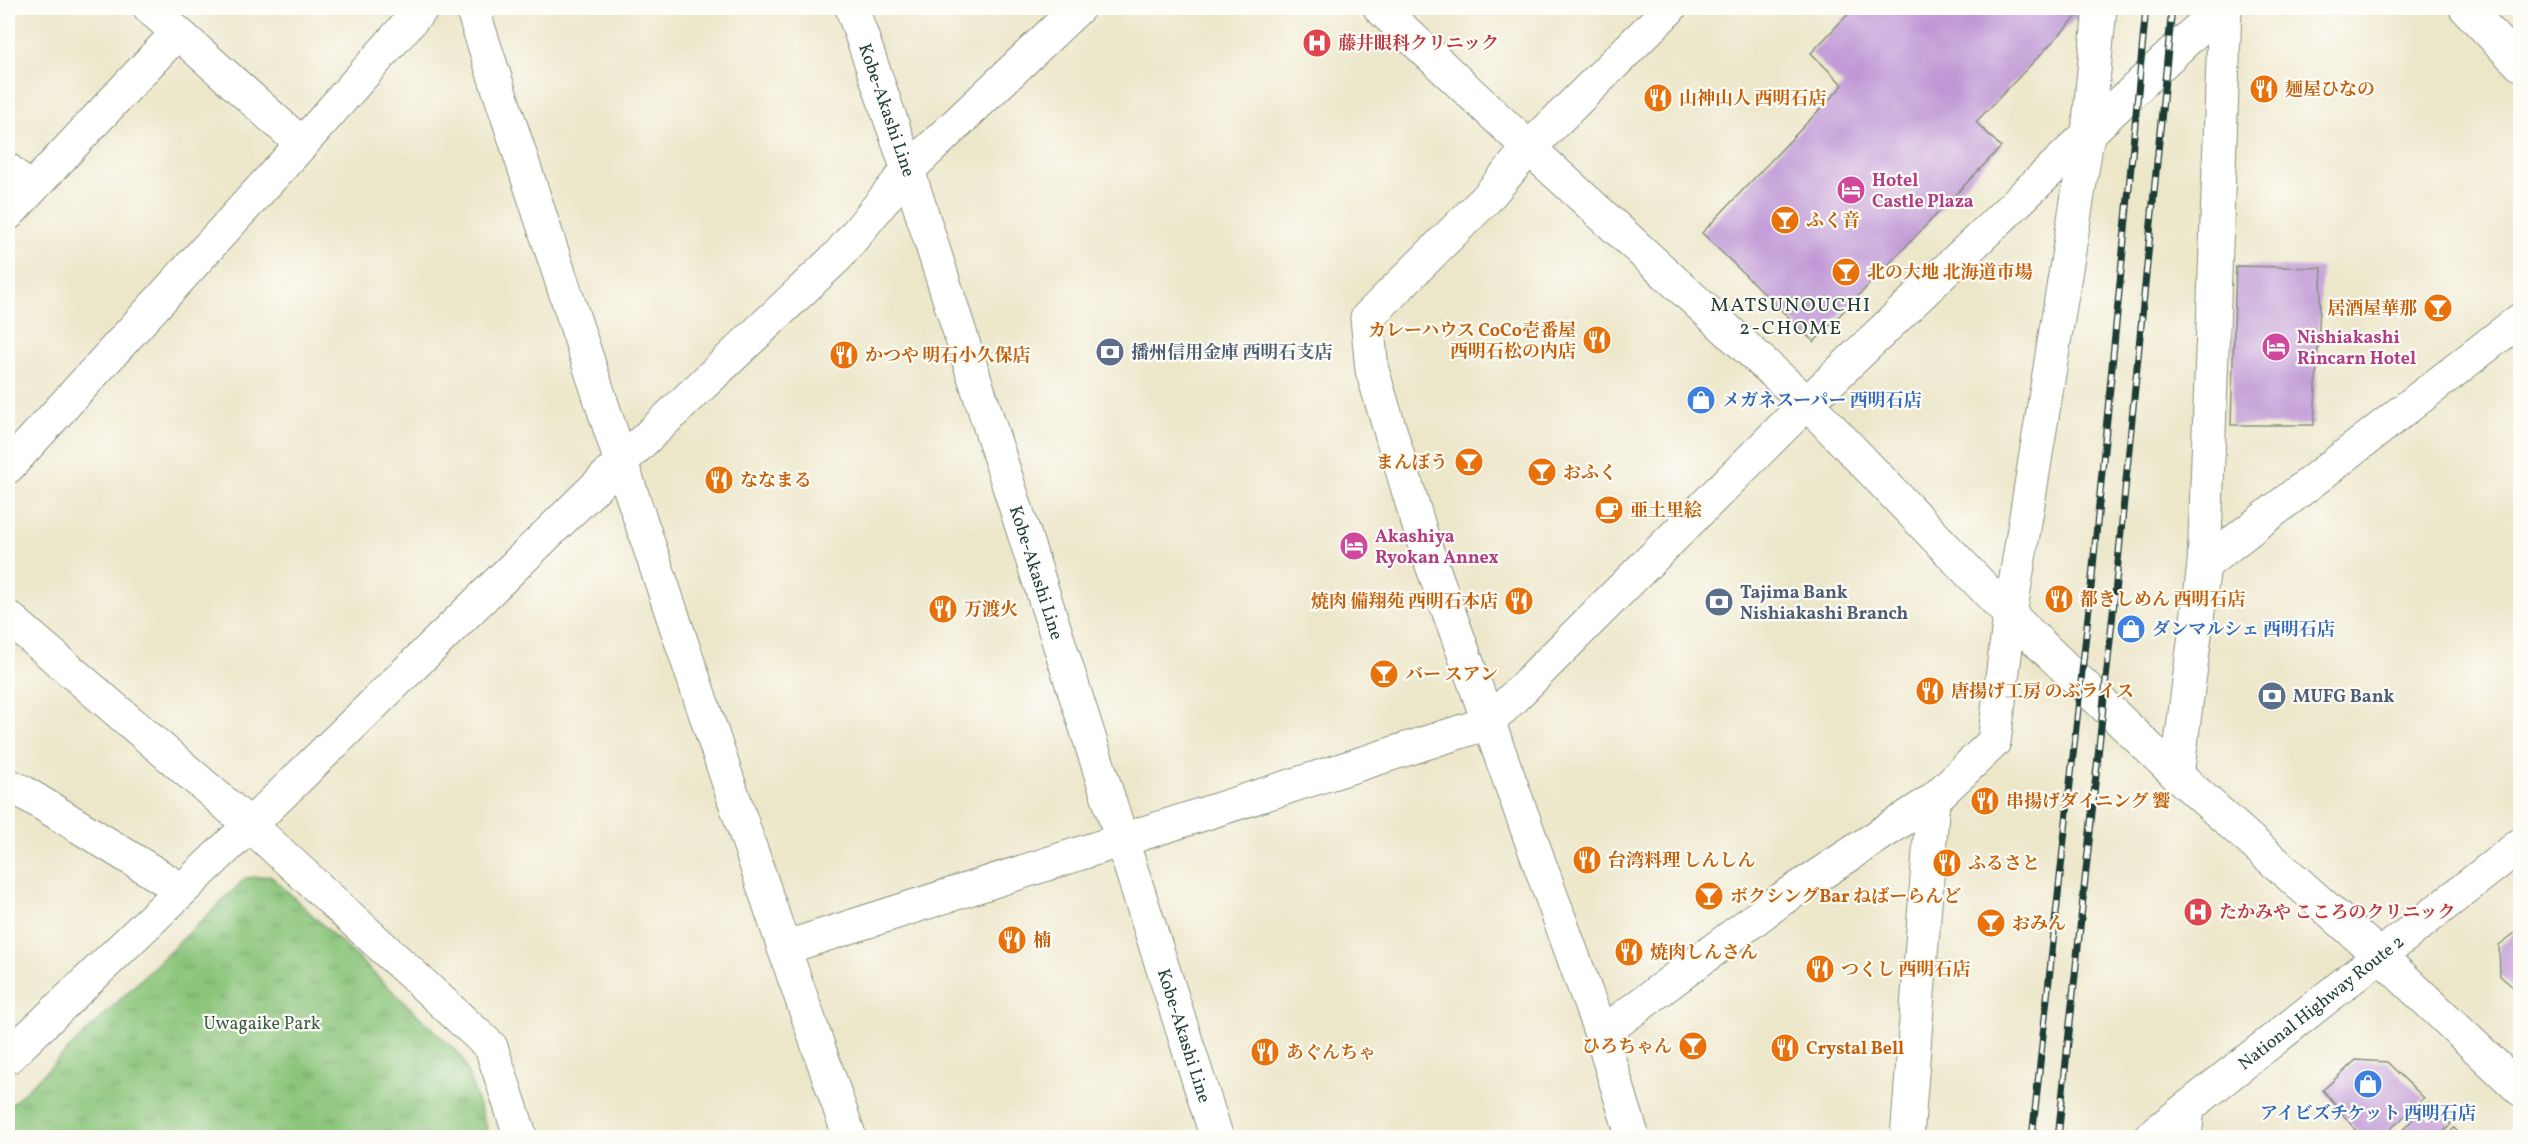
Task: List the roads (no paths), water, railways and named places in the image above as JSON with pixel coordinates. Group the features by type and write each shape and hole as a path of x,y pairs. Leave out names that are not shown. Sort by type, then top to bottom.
{"main road":[{"path":"150,8 303,144"},
{"path":"8,467 303,144 422,8"},
{"path":"472,8 621,462 850,1137"},
{"name":"Kobe-Akashi Line","path":"852,8 908,170 1217,1137"},
{"path":"8,1057 250,825 621,462 838,256 908,170 1077,8"},
{"path":"1380,8 1529,148 1808,403 2010,615 2177,775 2379,955 2520,1089"},
{"path":"1633,1137 1601,1034 1424,543 1372,370 1367,318 1486,199 1529,148 1670,8"},
{"path":"1601,1034 1782,899 1933,800 1994,742 2010,615 2088,134 2100,8"},
{"path":"784,948 1488,723 1808,403 2220,8"},
{"path":"2177,775 2204,565 2224,8"},
{"path":"2466,8 2520,64"},
{"path":"8,214 19,180 177,33"},
{"path":"2204,565 2520,320"},
{"path":"8,617 250,825 492,1047 522,1137"},
{"path":"8,785 182,890"},
{"path":"1907,1137 1933,800"},
{"name":"National Highway Route 2","path":"2149,1137 2186,1122 2379,955 2520,845"}],"railway":[{"path":"2032,1138 2091,588 2146,8"},
{"path":"2058,1138 2115,593 2172,8"}],"place":[{"name":"藤井眼科クリニック","path":"1317,43"},
{"name":"麺屋ひなの","path":"2264,89"},
{"name":"山神山人 西明石店","path":"1658,98"},
{"name":"Hotel Castle Plaza","path":"1851,190"},
{"name":"ふく音","path":"1785,220"},
{"name":"北の大地 北海道市場","path":"1846,272"},
{"name":"居酒屋華那","path":"2438,308"},
{"name":"カレーハウス CoCo壱番屋 西明石松の内店","path":"1597,340"},
{"name":"Nishiakashi Rincarn Hotel","path":"2276,347"},
{"name":"播州信用金庫 西明石支店","path":"1110,352"},
{"name":"かつや 明石小久保店","path":"844,355"},
{"name":"メガネスーパー 西明石店","path":"1701,400"},
{"name":"まんぼう","path":"1469,462"},
{"name":"おふく","path":"1542,472"},
{"name":"ななまる","path":"719,480"},
{"name":"亜土里絵","path":"1609,510"},
{"name":"Akashiya Ryokan Annex","path":"1354,546"},
{"name":"都きしめん 西明石店","path":"2059,599"},
{"name":"焼肉 備翔苑 西明石本店","path":"1519,601"},
{"name":"Tajima Bank Nishiakashi Branch","path":"1719,602"},
{"name":"万渡火","path":"943,609"},
{"name":"ダンマルシェ 西明石店","path":"2131,629"},
{"name":"バー スアン","path":"1384,674"},
{"name":"唐揚げ工房 のぶライス","path":"1930,691"},
{"name":"MUFG Bank","path":"2272,696"},
{"name":"串揚げダイニング 饗","path":"1985,801"},
{"name":"台湾料理 しんしん","path":"1587,860"},
{"name":"ふるさと","path":"1947,863"},
{"name":"ボクシングBar ねばーらんど","path":"1709,896"},
{"name":"たかみや こころのクリニック","path":"2198,912"},
{"name":"おみん","path":"1991,923"},
{"name":"楠","path":"1012,940"},
{"name":"焼肉しんさん","path":"1629,952"},
{"name":"つくし 西明石店","path":"1820,969"},
{"name":"ひろちゃん","path":"1693,1046"},
{"name":"Crystal Bell","path":"1785,1048"},
{"name":"あぐんちゃ","path":"1265,1052"},
{"name":"アイビズチケット 西明石店","path":"2368,1084"}],"district":[{"name":"MATSUNOUCHI 2-CHOME","path":"1791,316"}],"park label":[{"name":"Uwagaike Park","path":"262,1023"}]}
